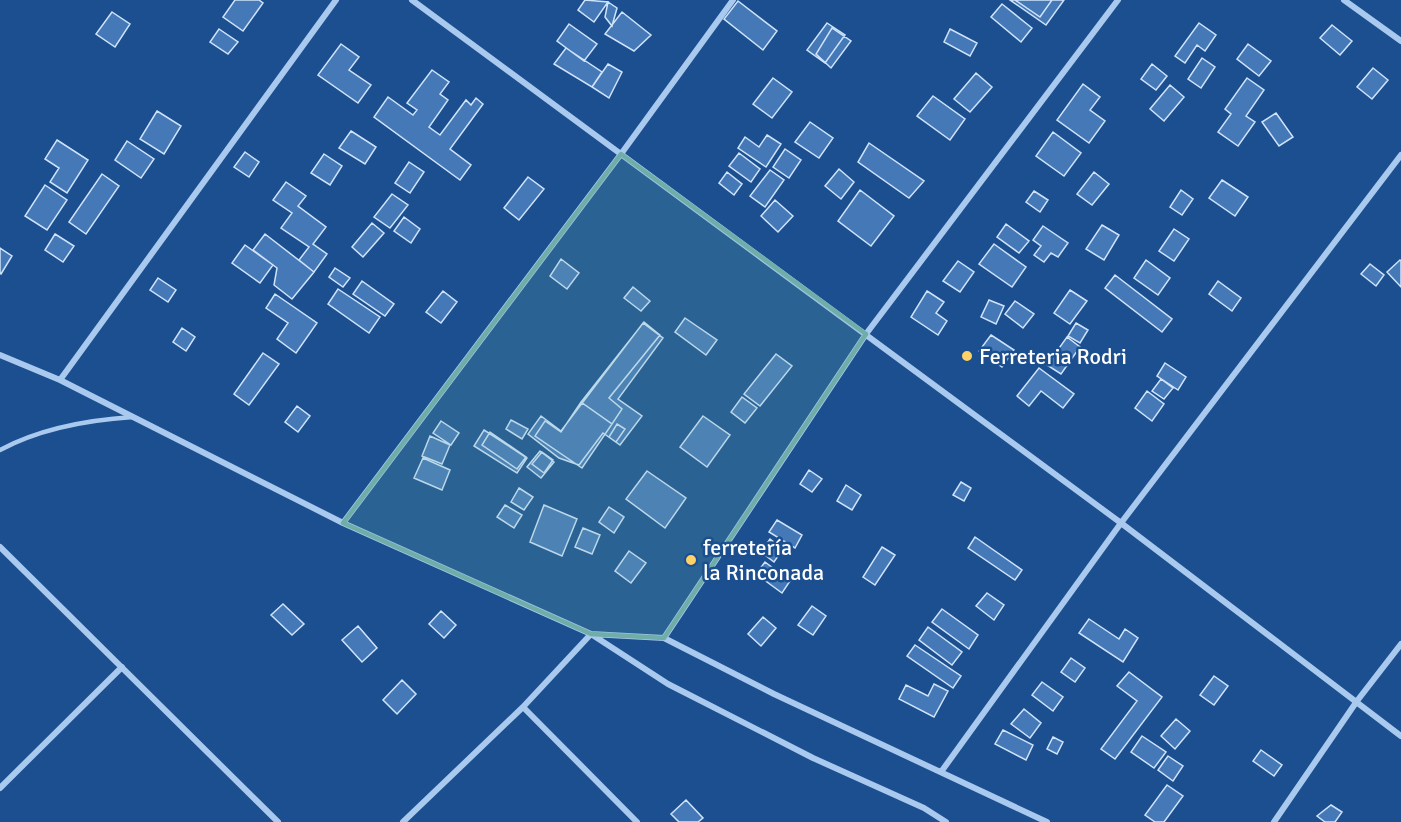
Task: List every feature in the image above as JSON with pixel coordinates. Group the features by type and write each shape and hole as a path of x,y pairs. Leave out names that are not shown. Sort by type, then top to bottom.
{"street":[{"path":"60,380 336,0"},
{"path":"412,0 1121,523 1401,736"},
{"path":"343,523 621,154 733,0"},
{"path":"663,638 866,334 1118,0"},
{"path":"1344,0 1401,41"},
{"path":"941,772 1121,523 1401,155"},
{"path":"0,355 60,380 343,523 591,634 668,684 813,758 924,808 946,822"},
{"path":"0,547 278,822"},
{"path":"591,634 663,638 774,694 1047,822"},
{"path":"403,822 523,707 591,634"},
{"path":"1274,822 1357,701 1401,644"},
{"path":"0,788 122,668"},
{"path":"523,707 638,822"}],"lane":[{"path":"0,450 37,434 72,424 133,417"}],"highlighted area":[{"path":"621,154 866,334 664,638 591,634 343,523"}],"building":[{"path":"235,0 259,0 263,3 243,31 223,17"},
{"path":"585,0 608,2 594,22 578,10"},
{"path":"1010,0 1064,0 1046,25"},
{"path":"1015,0 1052,0 1040,17"},
{"path":"738,1 777,31 763,50 724,19"},
{"path":"608,2 617,8 612,26 605,17"},
{"path":"1002,4 1032,28 1021,42 991,17"},
{"path":"112,12 130,24 115,47 96,34"},
{"path":"622,12 651,35 634,51 605,34"},
{"path":"827,23 845,35 825,63 807,50"},
{"path":"1199,23 1216,35 1205,51 1197,45 1185,63 1175,56"},
{"path":"569,24 597,44 584,61 557,41"},
{"path":"1332,25 1352,41 1340,55 1320,38"},
{"path":"832,28 851,41 831,68 816,54"},
{"path":"219,29 238,42 228,54 210,42"},
{"path":"950,29 977,43 970,56 944,42"},
{"path":"341,44 359,57 349,70 371,85 358,103 318,75"},
{"path":"1248,44 1271,61 1259,76 1237,59"},
{"path":"566,48 602,72 592,87 554,64"},
{"path":"1202,58 1215,67 1201,88 1188,79"},
{"path":"608,64 622,72 609,98 592,87"},
{"path":"1152,64 1167,76 1156,90 1141,79"},
{"path":"1373,68 1388,80 1372,99 1357,87"},
{"path":"432,70 449,82 440,94 448,100 429,127 440,135 466,100 471,105 476,98 483,104 450,149 471,165 460,180 374,117 388,97 413,115 417,110 407,103"},
{"path":"976,73 992,87 970,112 954,99"},
{"path":"773,78 792,92 772,118 753,104"},
{"path":"1247,78 1264,90 1246,116 1255,122 1238,146 1218,132 1231,114 1225,109"},
{"path":"1083,84 1100,97 1090,110 1105,121 1089,143 1057,120"},
{"path":"1170,85 1184,97 1164,121 1150,109"},
{"path":"933,96 965,119 950,140 917,116"},
{"path":"157,111 181,126 164,154 140,139"},
{"path":"1276,113 1293,137 1279,146 1262,122"},
{"path":"810,122 833,138 819,158 795,142"},
{"path":"351,131 376,147 365,164 339,148"},
{"path":"1053,132 1081,153 1064,176 1036,156"},
{"path":"767,135 781,144 766,167 738,148 745,137 759,147"},
{"path":"57,140 88,160 67,193 50,182 59,168 45,159"},
{"path":"127,141 154,159 141,178 115,160"},
{"path":"869,143 924,181 909,198 858,162"},
{"path":"785,149 801,160 789,178 773,167"},
{"path":"245,152 259,162 249,177 234,167"},
{"path":"739,153 760,169 751,182 729,166"},
{"path":"324,154 342,166 330,185 311,173"},
{"path":"409,162 424,172 410,193 395,183"},
{"path":"839,169 854,182 841,199 825,186"},
{"path":"770,170 784,180 765,207 750,196"},
{"path":"727,172 742,184 734,195 719,183"},
{"path":"1094,172 1109,184 1092,205 1077,194"},
{"path":"102,174 119,186 86,234 69,222"},
{"path":"528,177 544,189 519,220 504,208"},
{"path":"1222,180 1248,197 1235,216 1209,198"},
{"path":"286,182 306,196 298,206 326,227 313,244 327,254 314,272 299,260 309,247 281,228 292,213 273,200"},
{"path":"45,185 67,200 47,230 25,216"},
{"path":"860,190 894,216 871,246 838,221"},
{"path":"1181,190 1193,199 1182,215 1170,207"},
{"path":"1034,191 1048,200 1040,212 1026,202"},
{"path":"392,194 408,205 390,228 374,217"},
{"path":"775,200 793,216 778,232 761,216"},
{"path":"404,217 420,229 411,243 394,231"},
{"path":"372,223 384,233 363,257 352,247"},
{"path":"1006,224 1029,241 1019,253 997,237"},
{"path":"1102,225 1119,235 1104,260 1086,249"},
{"path":"1043,226 1068,243 1058,257 1051,253 1044,262 1034,255 1041,246 1033,240"},
{"path":"1174,229 1189,239 1174,261 1159,251"},
{"path":"55,234 74,246 63,262 45,250"},
{"path":"265,234 314,272 292,299 274,285 277,268 253,250"},
{"path":"994,244 1026,267 1012,287 979,264"},
{"path":"245,245 273,265 260,283 232,263"},
{"path":"0,248 12,256 1,274 0,273"},
{"path":"561,259 579,273 567,289 550,276"},
{"path":"1146,260 1170,278 1158,295 1134,278"},
{"path":"958,261 974,272 960,292 943,281"},
{"path":"1401,261 1401,287 1387,272"},
{"path":"1370,264 1384,275 1376,286 1361,274"},
{"path":"335,268 350,278 343,287 329,277"},
{"path":"1115,275 1172,319 1162,332 1105,288"},
{"path":"158,278 176,290 168,302 150,290"},
{"path":"362,281 394,304 385,316 353,294"},
{"path":"1218,281 1241,298 1232,311 1209,294"},
{"path":"633,287 650,301 641,311 624,298"},
{"path":"338,289 380,317 369,333 328,304"},
{"path":"1070,290 1087,301 1070,324 1054,313"},
{"path":"443,291 457,302 441,323 426,312"},
{"path":"927,291 944,302 936,313 947,321 938,335 911,317"},
{"path":"275,294 317,323 296,353 277,339 288,323 266,308"},
{"path":"989,300 1004,306 996,324 981,317"},
{"path":"1015,301 1034,314 1023,328 1005,314"},
{"path":"685,318 717,340 706,355 675,332"},
{"path":"644,322 660,335 609,398 622,409 612,424 581,402"},
{"path":"643,323 663,338 618,399 642,416 620,445 603,433 579,465 559,458 528,434 541,416 561,431"},
{"path":"1076,323 1088,330 1080,343 1068,336"},
{"path":"182,328 195,337 186,351 173,342"},
{"path":"991,335 1014,350 1002,367 979,351"},
{"path":"1067,337 1080,347 1061,374 1047,365"},
{"path":"263,353 279,364 249,405 234,394"},
{"path":"776,354 792,366 760,406 744,394"},
{"path":"1165,363 1186,377 1178,390 1157,376"},
{"path":"1039,368 1074,394 1063,408 1041,391 1029,406 1017,396"},
{"path":"1161,379 1173,388 1164,399 1152,391"},
{"path":"1147,391 1164,404 1152,421 1135,408"},
{"path":"742,397 757,408 745,423 731,412"},
{"path":"581,402 612,424 582,468 535,436 545,421 561,432"},
{"path":"297,406 310,416 298,432 285,422"},
{"path":"703,416 730,435 707,467 680,447"},
{"path":"511,420 528,429 522,439 506,429"},
{"path":"441,421 459,433 451,445 433,433"},
{"path":"617,424 625,429 616,442 609,437"},
{"path":"484,430 527,458 517,473 474,446"},
{"path":"490,432 526,457 517,469 482,445"},
{"path":"430,436 450,445 442,464 422,456"},
{"path":"540,451 554,462 541,478 527,467"},
{"path":"542,452 553,460 544,473 532,464"},
{"path":"423,458 450,470 442,490 414,478"},
{"path":"809,470 822,479 812,492 800,484"},
{"path":"647,471 686,498 665,528 626,499"},
{"path":"961,482 971,488 964,501 953,495"},
{"path":"846,485 861,495 852,510 837,501"},
{"path":"519,488 533,497 524,510 511,502"},
{"path":"505,505 522,515 514,528 497,517"},
{"path":"544,505 577,519 562,556 530,542"},
{"path":"609,507 624,517 614,533 599,522"},
{"path":"777,520 802,535 795,548 769,532"},
{"path":"583,528 600,535 592,554 575,547"},
{"path":"975,537 1022,570 1015,580 968,548"},
{"path":"770,539 783,549 774,562 761,552"},
{"path":"882,547 895,555 875,585 863,577"},
{"path":"629,551 646,563 631,583 615,571"},
{"path":"765,562 790,581 782,593 756,574"},
{"path":"987,593 1004,605 994,620 976,606"},
{"path":"283,604 304,624 292,635 271,615"},
{"path":"812,606 826,616 813,635 798,625"},
{"path":"942,609 978,635 969,649 932,622"},
{"path":"441,611 456,625 444,638 429,624"},
{"path":"763,617 776,628 761,646 748,634"},
{"path":"1089,619 1119,639 1125,629 1138,638 1123,662 1079,633"},
{"path":"358,626 377,648 362,662 342,640"},
{"path":"928,627 962,652 952,665 919,640"},
{"path":"915,645 961,676 953,688 907,656"},
{"path":"1071,658 1085,668 1075,682 1061,672"},
{"path":"1129,672 1162,697 1115,759 1101,749 1137,701 1117,686"},
{"path":"1214,676 1228,686 1214,705 1200,695"},
{"path":"402,680 416,694 397,714 383,700"},
{"path":"1042,682 1063,697 1053,711 1032,695"},
{"path":"934,684 948,691 934,717 899,699 906,685 928,696"},
{"path":"1024,709 1041,723 1030,738 1011,724"},
{"path":"1176,719 1190,731 1175,749 1161,736"},
{"path":"1003,730 1033,745 1026,760 995,744"},
{"path":"1142,736 1166,752 1154,768 1131,752"},
{"path":"1053,737 1063,742 1057,754 1047,749"},
{"path":"1261,750 1282,765 1274,776 1253,761"},
{"path":"1168,756 1183,766 1173,781 1158,770"},
{"path":"1167,785 1183,796 1164,822 1155,822 1145,815"},
{"path":"686,800 703,818 698,822 679,822 671,814"},
{"path":"1331,805 1342,812 1335,822 1325,822 1317,816"}],"place":[{"name":"Ferreteria Rodri","path":"967,356"},
{"name":"ferretería la Rinconada","path":"691,560"}]}
